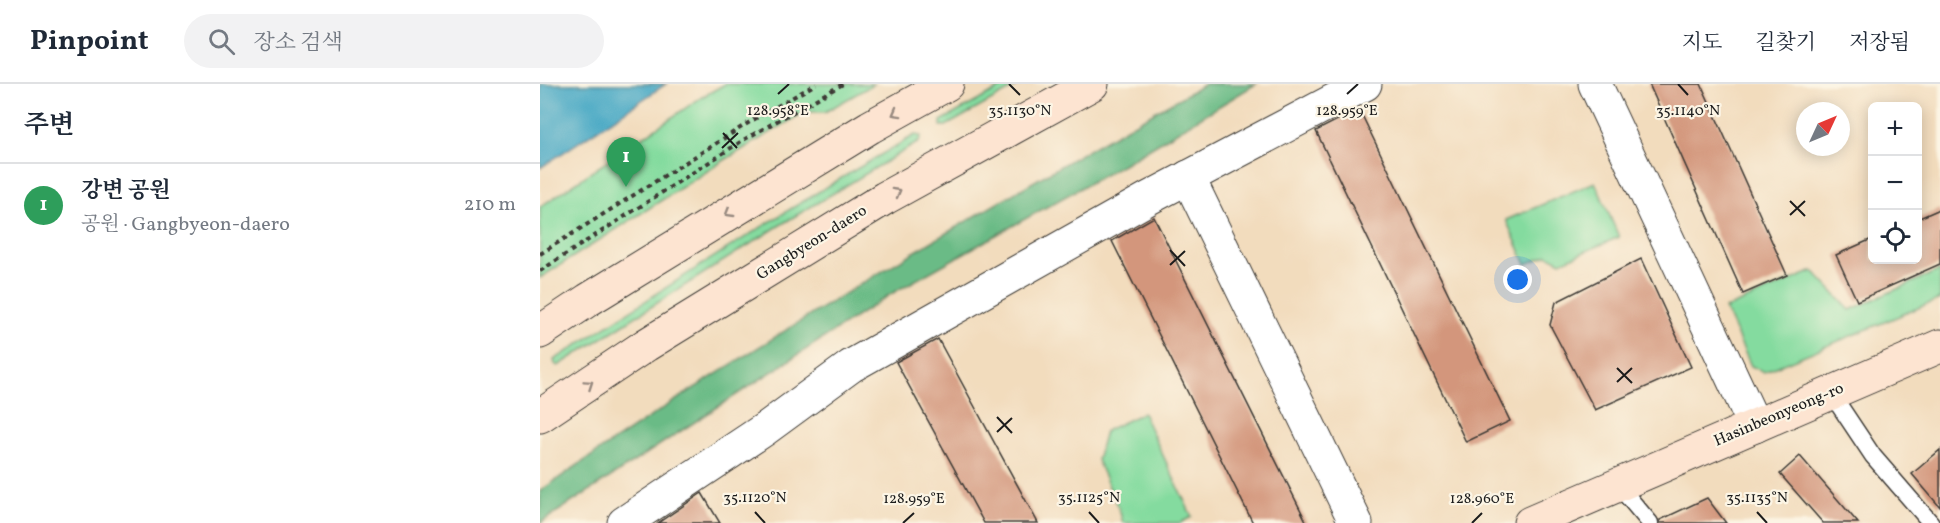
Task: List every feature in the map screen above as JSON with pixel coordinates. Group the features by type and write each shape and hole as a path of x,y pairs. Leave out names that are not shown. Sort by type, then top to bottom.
{"main road":[{"path":"540,332 588,300 839,146 947,84"},
{"name":"Gangbyeon-daero","path":"540,416 646,345 885,198 1092,84"},
{"name":"Hasinbeonyeong-ro","path":"1530,523 1940,346"}],"street":[{"path":"624,523 765,429 851,366 1188,177 1365,84"},
{"path":"1595,84 1755,426"},
{"path":"1188,177 1356,523"}],"lane":[{"path":"1831,393 1873,456 1931,523"},
{"path":"1617,484 1650,523"}],"path":[{"path":"540,254 744,125 816,84"},
{"path":"540,271 745,139 843,84"}],"green space":[{"path":"725,84 874,84 825,112 806,112 798,116 540,278 540,207 702,97"},
{"path":"1008,84 1021,84 946,126 941,126 941,121"},
{"path":"1205,84 1256,84 1125,163 891,294 540,523 540,491 647,419 866,281 1062,165"},
{"path":"915,135 921,136 919,142 777,227 558,366 555,364 554,360 688,273"},
{"path":"1595,182 1619,237 1561,262 1548,255 1526,264 1506,220"},
{"path":"1940,270 1940,299 1764,372 1751,366 1725,309 1813,271 1850,310"},
{"path":"1143,413 1192,517 1180,523 1123,523 1097,460 1105,431"}],"water":[{"path":"540,84 666,84 540,168"}],"building":[{"path":"1649,84 1701,84 1787,275 1743,294"},
{"path":"1359,109 1510,421 1466,442 1316,131"},
{"path":"1940,209 1940,264 1857,301 1836,255 1868,241 1868,264 1922,264 1922,217"},
{"path":"1154,217 1307,523 1253,523 1112,241"},
{"path":"1641,259 1691,367 1595,410 1550,325 1556,302"},
{"path":"938,339 1038,523 984,523 896,362"},
{"path":"1940,450 1940,507 1912,474"},
{"path":"1800,456 1858,523 1823,523 1780,474"},
{"path":"702,493 720,523 658,523"},
{"path":"1707,498 1726,523 1660,523 1660,520"}],"place":[{"name":"강변 공원","path":"626,187"}]}
